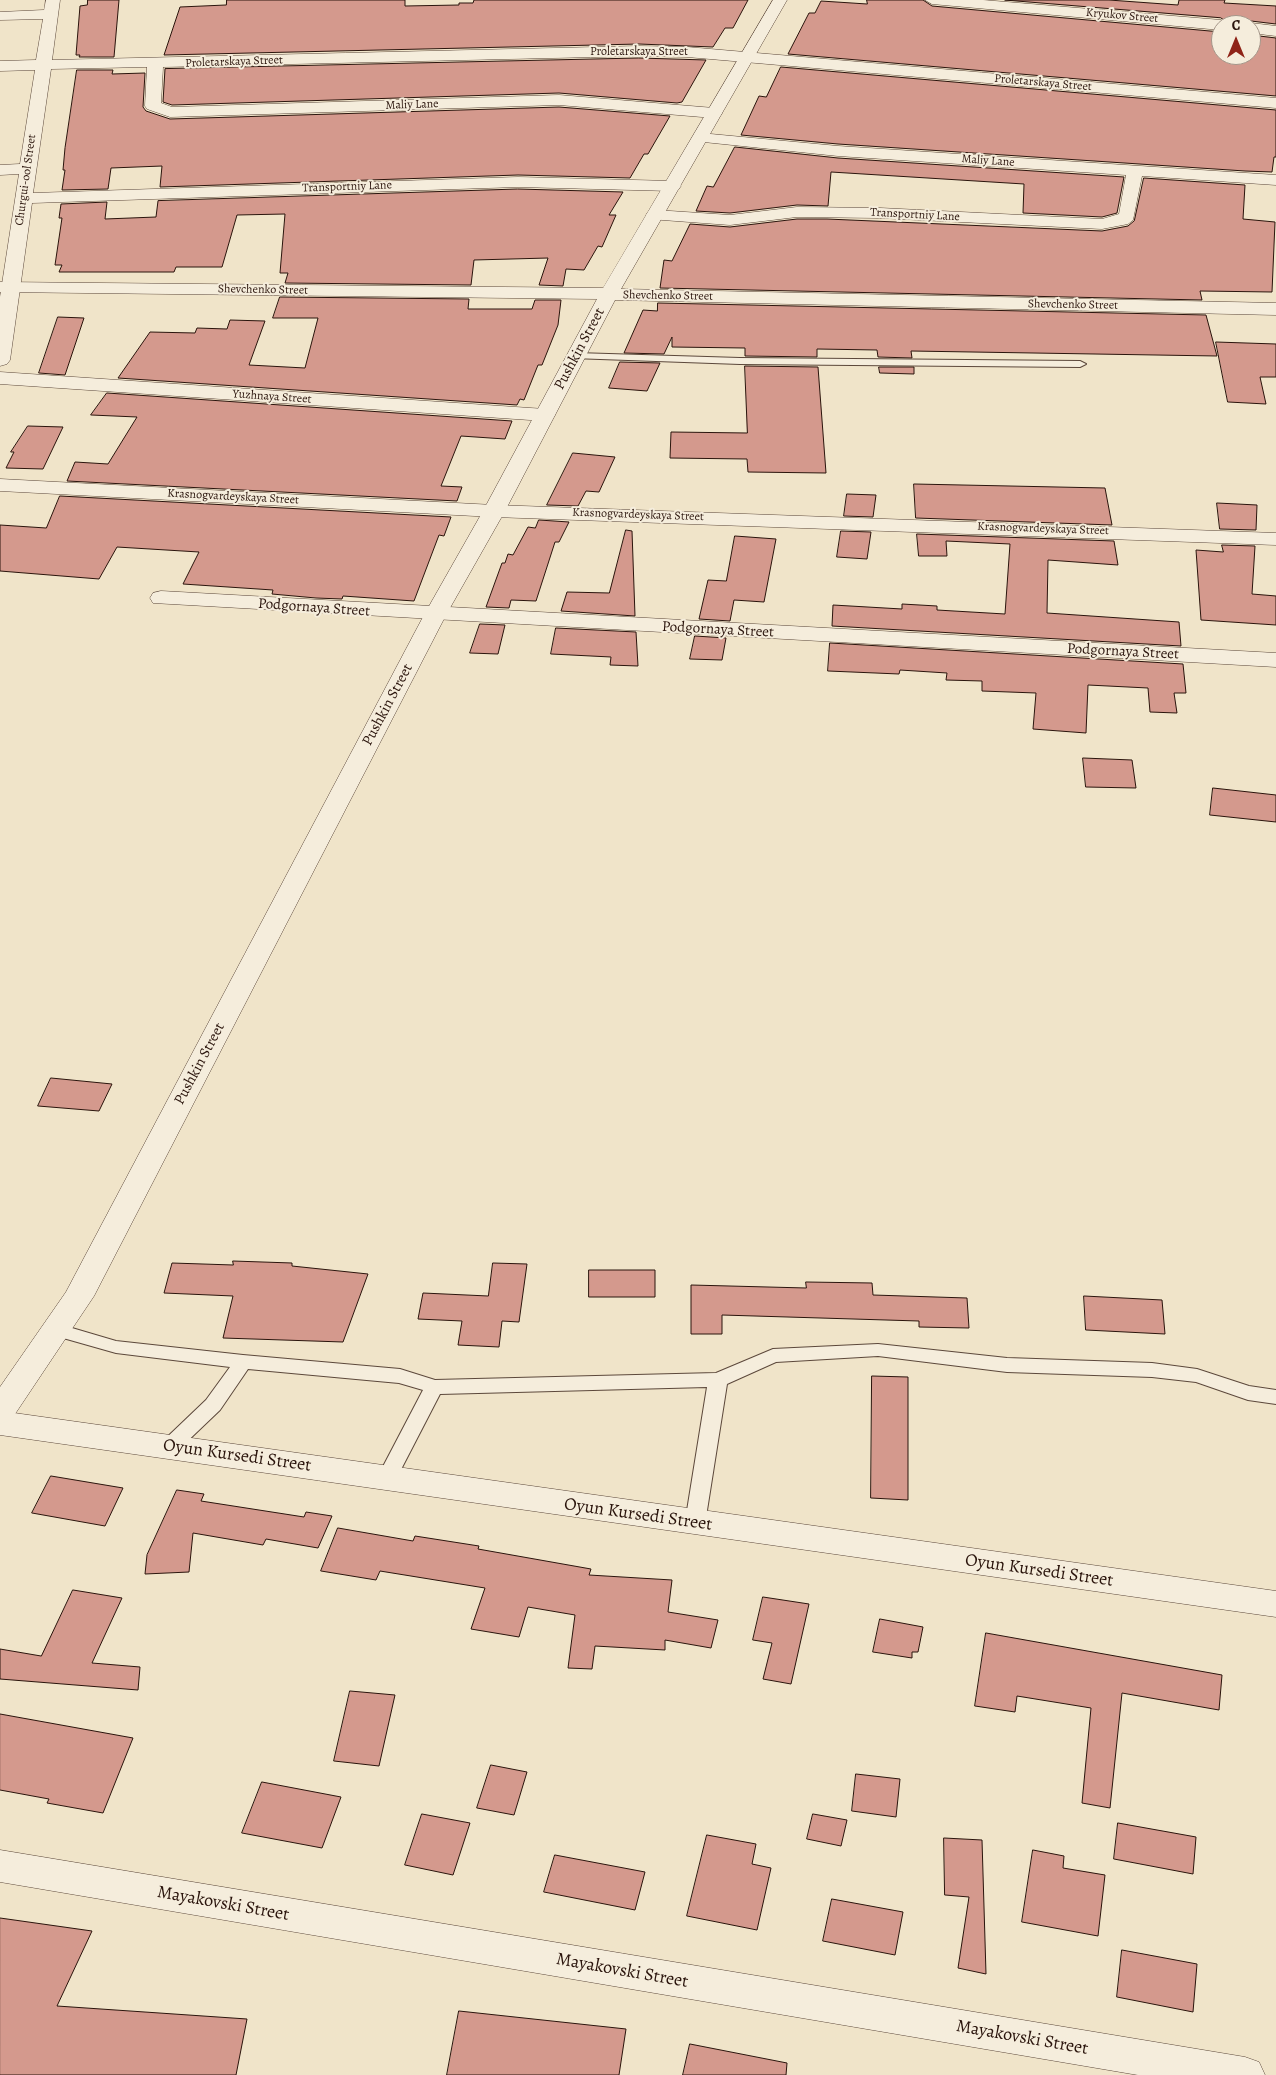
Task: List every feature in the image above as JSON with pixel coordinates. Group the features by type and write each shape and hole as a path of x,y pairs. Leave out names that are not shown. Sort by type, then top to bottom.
{"street":[{"name":"Pushkin Street","path":"0,1412 79,1296 435,615 494,510 609,294 780,0"},
{"name":"Kryukov Street","path":"932,0 1211,25"},
{"path":"0,16 52,7"},
{"name":"Churgui-ool Street","path":"0,360 6,287 23,198 52,7"},
{"path":"1261,29 1276,30"},
{"name":"Proletarskaya Street","path":"0,66 155,64 639,51 746,57 1276,103"},
{"name":"Maliy Lane","path":"155,64 153,106 170,112 559,100 714,113"},
{"name":"Maliy Lane","path":"700,138 838,151 1276,180"},
{"path":"0,170 27,169"},
{"name":"Transportniy Lane","path":"655,215 730,220 797,212 880,213 1102,224 1122,220 1127,216 1136,170"},
{"name":"Transportniy Lane","path":"23,198 518,182 672,186"},
{"name":"Shevchenko Street","path":"6,287 609,294 1276,310"},
{"name":"Yuzhnaya Street","path":"0,378 545,415"},
{"name":"Krasnogvardeyskaya Street","path":"0,485 494,510 1276,539"},
{"name":"Podgornaya Street","path":"161,598 435,615 1276,660"},
{"name":"Oyun Kursedi Street","path":"0,1424 169,1446 695,1523 1276,1604"},
{"name":"Mayakovski Street","path":"0,1866 1245,2075"}],"lane":[{"path":"576,356 740,361 1080,364"},
{"path":"55,1329 116,1347 243,1362 400,1376 434,1387 718,1380 773,1356 878,1350 1007,1365 1152,1370 1196,1376 1248,1392 1276,1397"},
{"path":"169,1446 213,1405 243,1362"},
{"path":"695,1523 718,1380"},
{"path":"387,1478 434,1387"}],"building":[{"path":"88,0 119,0 114,57 79,57 80,55 76,55 80,6 87,5"},
{"path":"227,0 405,0 405,6 459,5 459,3 473,3 474,0 748,0 733,28 725,28 713,47 639,44 164,55 180,7 226,5"},
{"path":"867,0 923,0 932,6 1211,31 1211,65 1261,65 1261,36 1276,38 1276,96 788,54 809,13 815,13 821,1 867,4"},
{"path":"1005,0 1109,0 1178,5 1179,0 1225,0 1224,3 1276,6 1276,24 1261,22 1261,15 1211,15 1211,17"},
{"path":"639,58 706,60 682,102 677,103 559,93 172,105 163,102 165,69"},
{"path":"781,67 1276,110 1276,157 1274,157 1272,172 1245,171 838,144 741,135 759,96 766,97"},
{"path":"77,70 113,70 112,74 145,73 143,107 146,111 170,119 559,107 670,116 648,154 644,154 630,178 518,175 160,187 162,166 111,168 108,189 62,190 65,170 63,170 65,148"},
{"path":"735,147 838,158 1124,177 1117,213 1102,217 1023,213 1024,184 831,172 828,206 797,205 730,213 696,211 707,186 713,187"},
{"path":"1144,178 1245,185 1243,219 1275,222 1272,292 1200,291 1202,300 660,288 664,260 672,261 690,224 730,227 797,219 827,219 1102,231 1128,226 1134,221"},
{"path":"518,189 623,192 609,215 616,215 602,247 598,246 584,270 566,269 563,286 539,285 548,258 474,260 471,285 285,283 288,273 280,273 285,214 237,215 222,267 176,267 174,272 59,272 62,265 55,265 62,218 59,218 61,204 107,202 105,219 156,217 158,201"},
{"path":"280,297 469,299 468,309 532,309 535,300 561,300 558,325 542,365 538,365 524,400 520,399 517,405 118,378 150,332 195,333 197,328 227,329 230,320 265,321 249,365 305,368 318,318 273,318"},
{"path":"658,303 1206,315 1217,356 911,351 912,358 878,357 877,350 817,349 817,357 745,356 745,348 672,347 672,337 664,354 624,353 643,310 657,311"},
{"path":"58,317 84,318 65,375 39,373"},
{"path":"1216,342 1276,344 1276,377 1260,377 1266,404 1228,402"},
{"path":"620,362 660,363 647,391 609,388"},
{"path":"745,366 818,367 826,473 748,472 747,459 670,458 671,432 747,433"},
{"path":"879,367 914,367 914,374 880,373"},
{"path":"107,393 512,421 505,439 461,436 441,486 462,487 457,501 67,481 75,462 108,464 137,417 91,415"},
{"path":"28,426 63,427 43,469 6,468 14,452 11,452"},
{"path":"573,453 615,457 599,492 586,491 578,506 547,505"},
{"path":"914,484 1105,488 1112,525 916,518"},
{"path":"847,494 876,495 873,517 844,516"},
{"path":"60,496 451,517 444,536 439,535 414,601 343,596 342,599 316,598 272,594 273,590 183,584 199,552 117,547 99,579 0,571 0,525 46,528"},
{"path":"1217,503 1257,505 1256,530 1220,529"},
{"path":"539,520 569,522 559,542 555,542 536,601 511,600 509,608 486,607 502,563 505,563 508,554 513,555 528,527 535,528"},
{"path":"626,530 632,531 635,616 561,611 567,592 609,593"},
{"path":"841,531 871,532 867,559 837,557"},
{"path":"917,534 1114,541 1118,565 1048,560 1047,613 1179,622 1181,646 832,626 833,605 902,609 902,604 937,606 937,610 1005,614 1010,544 946,541 947,556 919,556"},
{"path":"735,536 776,539 764,602 734,600 730,621 699,619 708,580 726,581"},
{"path":"1222,545 1255,546 1252,594 1276,596 1276,625 1201,620 1196,550 1223,552"},
{"path":"480,624 505,625 498,654 470,653"},
{"path":"556,628 636,632 638,666 610,665 611,657 551,654"},
{"path":"695,636 726,638 722,660 690,659"},
{"path":"830,643 1183,664 1186,693 1174,693 1177,713 1150,712 1148,688 1088,685 1086,733 1033,729 1036,693 982,691 982,681 946,680 947,673 900,670 899,674 828,671"},
{"path":"1083,758 1132,760 1136,788 1086,787"},
{"path":"1213,788 1276,795 1276,822 1210,815"},
{"path":"51,1078 112,1084 99,1111 38,1106"},
{"path":"233,1261 292,1263 292,1266 368,1274 343,1342 223,1338 233,1296 164,1293 172,1263 233,1265"},
{"path":"493,1263 527,1264 519,1322 502,1321 499,1347 458,1345 462,1321 418,1319 423,1293 488,1296"},
{"path":"589,1270 655,1270 655,1297 589,1297"},
{"path":"806,1282 872,1283 873,1295 967,1298 969,1328 919,1327 919,1321 722,1315 722,1334 691,1334 691,1285 806,1288"},
{"path":"1084,1296 1162,1300 1165,1334 1086,1330"},
{"path":"872,1376 908,1377 908,1500 871,1498"},
{"path":"51,1476 123,1488 105,1526 32,1513"},
{"path":"177,1490 204,1494 201,1501 304,1517 306,1512 332,1516 318,1548 266,1539 263,1545 193,1533 189,1572 145,1574 147,1555"},
{"path":"338,1528 413,1541 415,1536 479,1546 478,1549 591,1569 589,1575 672,1580 668,1612 718,1620 711,1648 665,1640 665,1650 595,1646 592,1669 568,1668 575,1615 528,1607 519,1637 471,1629 485,1588 380,1571 376,1580 321,1571"},
{"path":"73,1590 122,1598 92,1663 140,1667 138,1690 0,1679 0,1649 41,1656"},
{"path":"763,1597 809,1604 791,1684 763,1679 772,1643 753,1640"},
{"path":"880,1619 923,1627 918,1652 912,1652 912,1658 873,1652"},
{"path":"986,1633 1222,1675 1219,1710 1122,1693 1110,1808 1082,1803 1091,1708 1017,1696 1015,1712 975,1706"},
{"path":"350,1691 395,1695 379,1766 334,1761"},
{"path":"0,1714 133,1738 103,1813 47,1803 49,1799 0,1790"},
{"path":"491,1765 527,1772 514,1815 477,1808"},
{"path":"856,1774 900,1779 896,1817 852,1811"},
{"path":"262,1782 341,1797 322,1848 242,1833"},
{"path":"422,1814 470,1823 453,1875 405,1865"},
{"path":"813,1814 847,1820 841,1846 807,1839"},
{"path":"1118,1823 1196,1837 1193,1874 1114,1859"},
{"path":"707,1835 756,1844 752,1864 771,1868 757,1930 687,1916"},
{"path":"944,1838 982,1840 986,1974 958,1968 969,1897 945,1895"},
{"path":"1033,1850 1064,1856 1063,1868 1105,1875 1098,1936 1022,1922"},
{"path":"555,1855 645,1872 635,1910 544,1892"},
{"path":"832,1899 903,1912 895,1955 823,1941"},
{"path":"0,1918 92,1931 57,2006 247,2019 236,2075 0,2075"},
{"path":"1122,1950 1197,1964 1193,2012 1117,1997"},
{"path":"459,2011 626,2029 619,2075 447,2075"},
{"path":"690,2044 787,2063 786,2075 683,2075"}]}
